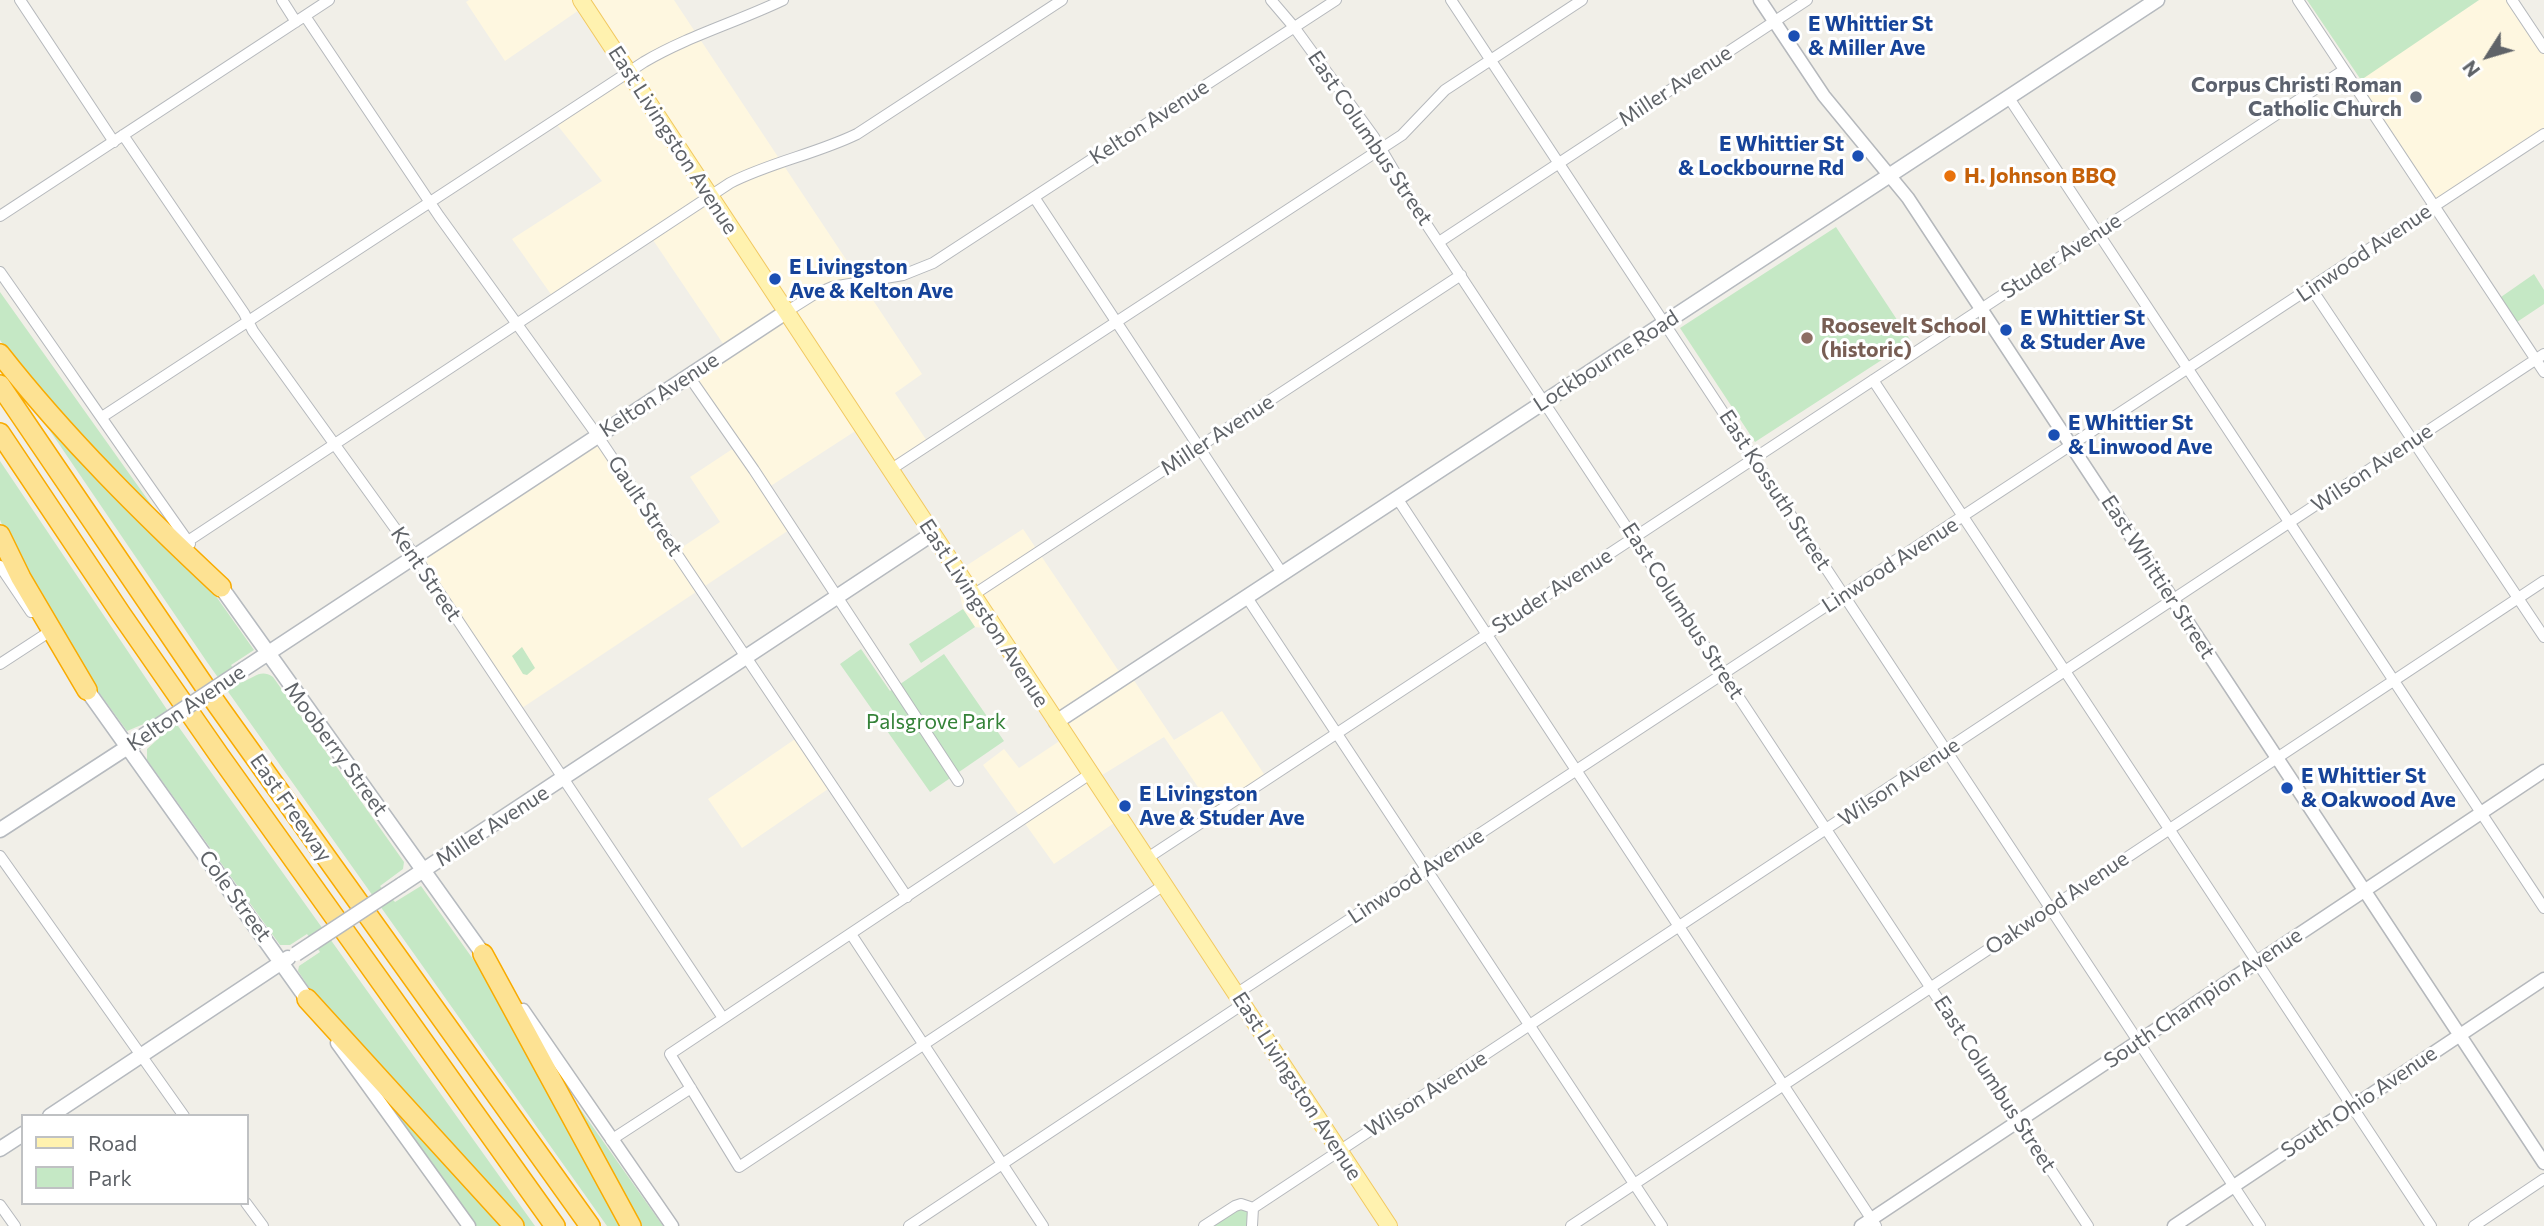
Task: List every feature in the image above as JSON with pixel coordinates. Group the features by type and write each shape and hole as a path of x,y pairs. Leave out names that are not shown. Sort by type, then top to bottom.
{"highway":[{"path":"0,354 63,429 175,544 221,587"},
{"name":"East Freeway","path":"0,385 216,703 590,1226"},
{"name":"East Freeway","path":"0,433 213,746 555,1226"},
{"path":"0,535 20,578 87,690"},
{"path":"483,954 631,1226"},
{"path":"307,999 514,1226"}],"main road":[{"name":"East Livingston Avenue","path":"581,0 1389,1226"},
{"name":"Lockbourne Road","path":"1056,722 2157,0"},
{"name":"Kelton Avenue","path":"0,830 786,312"},
{"name":"Miller Avenue","path":"53,1114 932,534"},
{"name":"Mooberry Street","path":"221,587 483,954"},
{"name":"Cole Street","path":"87,690 307,999"},
{"path":"0,1149 21,1135"}],"street":[{"path":"20,0 114,142"},
{"name":"Gault Street","path":"282,0 300,19 597,435 906,897"},
{"path":"0,216 329,0"},
{"path":"102,417 629,72 676,44 783,0"},
{"path":"188,541 710,197 751,172 822,149 857,134 1062,0"},
{"name":"East Columbus Street","path":"1272,0 1381,149 1397,180 2088,1226"},
{"name":"Kelton Avenue","path":"786,312 805,299 832,287 903,275 933,263 1336,0"},
{"name":"East Kossuth Street","path":"1451,0 2260,1226"},
{"path":"890,470 1381,149 1408,129 1445,90 1582,0"},
{"name":"East Whittier Street","path":"1760,0 1824,96 1908,198 2544,1163"},
{"name":"Miller Avenue","path":"1439,242 1807,0"},
{"path":"2298,0 2434,206 2540,357 2544,372"},
{"path":"2512,0 2544,48"},
{"name":"Studer Avenue","path":"1146,859 2344,69"},
{"path":"2009,98 2544,908"},
{"name":"Linwood Avenue","path":"909,1226 1426,869 2544,134"},
{"name":"Kent Street","path":"123,135 248,322 415,556 723,1018"},
{"path":"1034,197 1282,573"},
{"name":"Mooberry Street","path":"0,272 102,417 130,462 221,587"},
{"name":"Miller Avenue","path":"973,595 1461,275"},
{"path":"2311,288 2544,637"},
{"name":"Wilson Avenue","path":"1204,1226 1235,1206 1247,1205 1253,1208 2540,357"},
{"path":"688,375 754,470 958,781"},
{"path":"1873,380 2431,1226"},
{"path":"1397,498 1784,1085 1870,1224"},
{"name":"Cole Street","path":"0,566 87,690"},
{"name":"Oakwood Avenue","path":"1571,1226 2544,581"},
{"path":"1246,596 1662,1226"},
{"path":"0,664 46,634"},
{"name":"South Champion Avenue","path":"1870,1224 2138,1041 2544,771"},
{"path":"1090,775 670,1054 739,1167 1164,885"},
{"path":"0,856 183,1114"},
{"path":"851,934 1043,1226"},
{"name":"Mooberry Street","path":"483,954 672,1226"},
{"name":"South Ohio Avenue","path":"2174,1226 2544,979"},
{"name":"Cole Street","path":"307,999 469,1226"},
{"path":"611,1140 691,1088"},
{"path":"2474,1226 2544,1180"},
{"path":"0,1205 15,1226"},
{"path":"247,1205 263,1226"},
{"path":"1252,1226 1253,1208"}],"shaded area":[{"path":"674,0 922,374 895,393 931,447 890,472 860,428 766,489 792,528 516,712 416,558 599,434 675,552 720,522 690,477 737,446 690,376 728,351 651,237 555,300 512,239 602,181 554,121 626,74 582,8 505,61 466,2"},
{"path":"2479,0 2512,0 2544,49 2544,134 2433,207 2353,84"},
{"path":"1023,529 1118,670 1131,676 1174,740 1222,711 1268,780 1217,815 1164,737 1094,780 1120,819 1054,864 983,765 1004,749 1019,768 1064,738 991,629 975,627 963,609 955,573"},
{"path":"798,737 831,787 742,848 708,799"}],"green space":[{"path":"2307,0 2479,0 2361,80"},
{"path":"1836,227 1911,341 1755,442 1680,328"},
{"path":"2534,274 2544,290 2544,304 2517,322 2501,297"},
{"path":"0,292 165,524 62,418 14,360 0,340"},
{"path":"44,422 213,592 254,650 231,665 243,682 261,674 273,677 404,862 403,869 380,886 395,902 421,886 495,990 624,1226 607,1226 207,662"},
{"path":"0,461 178,726 535,1226 521,1226 320,1004 298,971 299,966 320,952 307,934 290,945 280,945 147,760 147,749 159,738 151,723 127,731 63,643 0,520"},
{"path":"963,609 975,627 921,663 909,644"},
{"path":"522,647 535,668 527,675 523,674 512,656"},
{"name":"Palsgrove Park","path":"861,649 890,691 944,654 1004,741 930,792 840,664"},
{"path":"381,1094 504,1226 476,1226"},
{"path":"571,1096 663,1226 641,1226"},
{"path":"1237,1206 1253,1208 1251,1226 1208,1226"}],"place":[{"name":"E Whittier St & Miller Ave","path":"1794,36"},
{"name":"Corpus Christi Roman Catholic Church","path":"2416,97"},
{"name":"E Whittier St & Lockbourne Rd","path":"1858,156"},
{"name":"H. Johnson BBQ","path":"1950,176"},
{"name":"E Livingston Ave & Kelton Ave","path":"775,279"},
{"name":"E Whittier St & Studer Ave","path":"2006,330"},
{"name":"Roosevelt School (historic)","path":"1807,338"},
{"name":"E Whittier St & Linwood Ave","path":"2054,435"},
{"name":"E Whittier St & Oakwood Ave","path":"2287,788"},
{"name":"E Livingston Ave & Studer Ave","path":"1125,806"}]}
